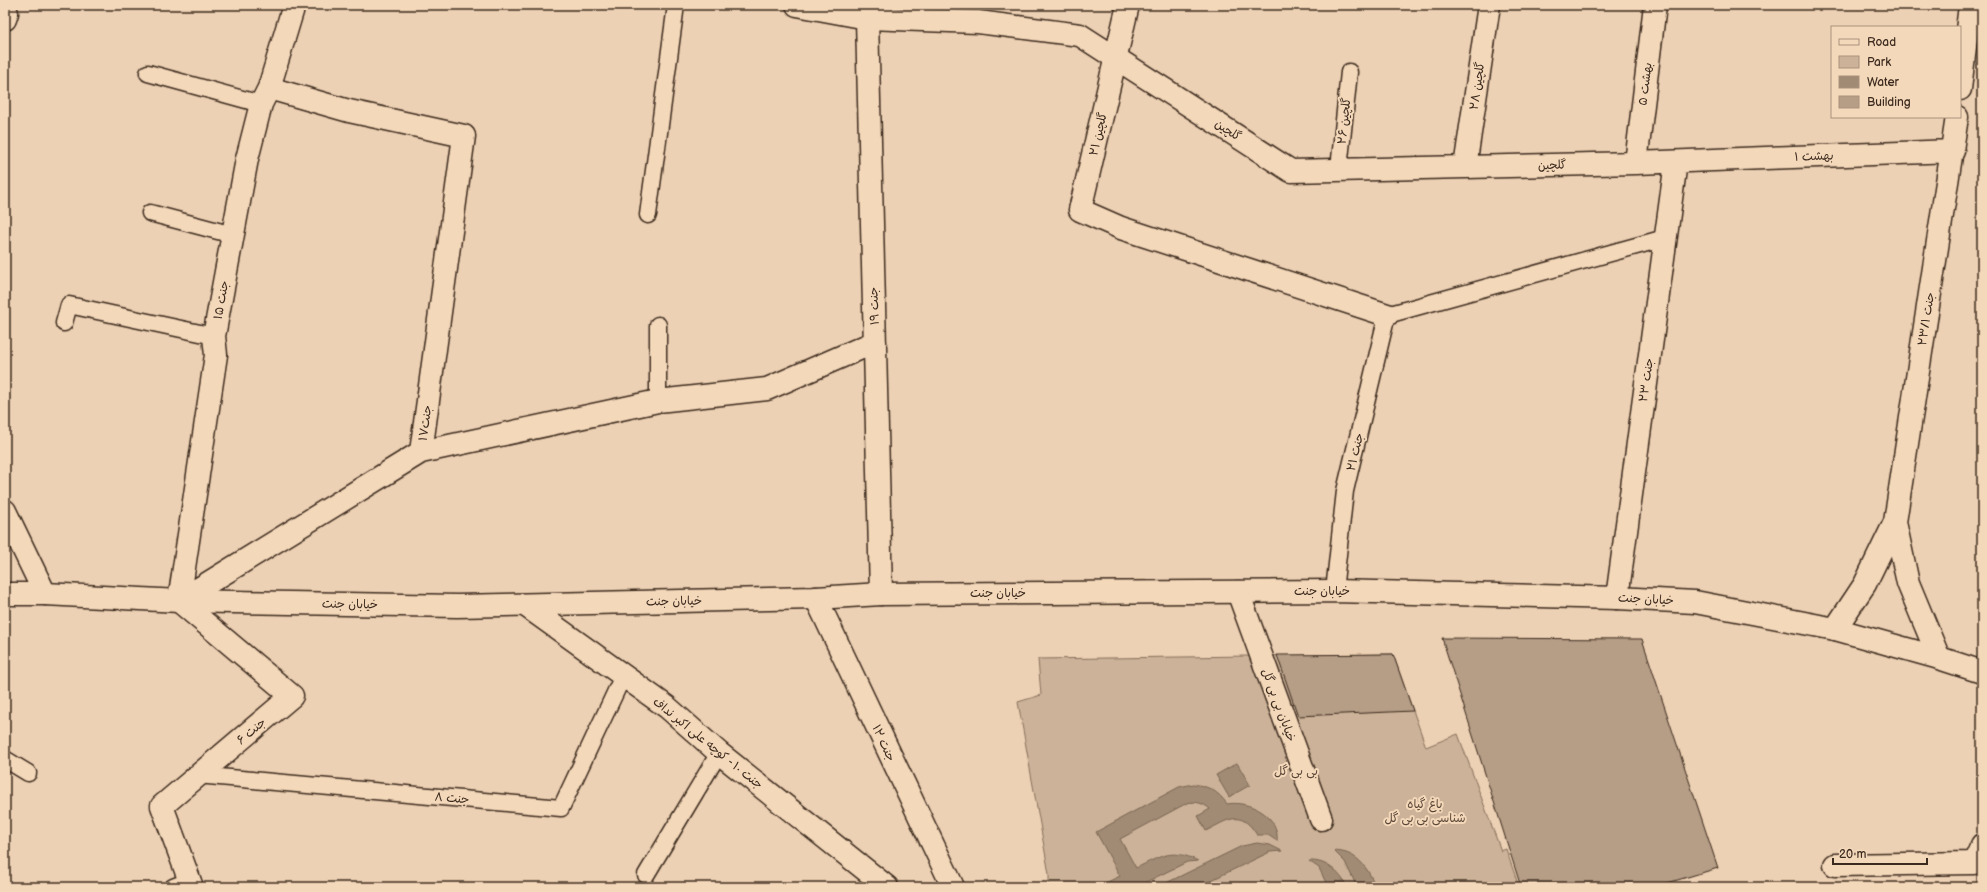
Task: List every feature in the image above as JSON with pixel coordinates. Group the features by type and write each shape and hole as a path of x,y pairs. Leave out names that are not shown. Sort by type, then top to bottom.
{"street":[{"name":"جنت ۱۵","path":"179,601 216,355 214,336 232,235 247,159 294,5"},
{"name":"گلچین","path":"797,5 867,18 978,14 1080,35 1291,170 1465,168 1676,162"},
{"name":"گلچین ۲۱","path":"1128,5 1080,210 1121,228 1387,315"},
{"name":"گلچین ۲۸","path":"1465,168 1489,5"},
{"name":"بهشت ۵","path":"1636,163 1655,5"},
{"path":"1961,81 1970,5"},
{"name":"جنت ۱۹","path":"867,18 881,594"},
{"name":"جنت۱۷","path":"179,601 421,452 464,136 349,110 265,96"},
{"name":"جنت ۲۳/۱","path":"1895,522 1957,118"},
{"name":"بهشت ۱","path":"1676,162 1953,151"},
{"name":"جنت ۲۳","path":"1617,598 1676,162"},
{"path":"421,452 658,401 767,389 875,342"},
{"path":"5,511 45,594"},
{"path":"1835,629 1865,584 1895,522"},
{"path":"1895,522 1908,583 1939,658"},
{"name":"خیابان جنت","path":"5,594 45,594 179,601 401,606 525,605 816,598 881,594 1334,591 1617,598 1695,602 1835,629 1939,658 1982,672"},
{"name":"خیابان بی بی گل","path":"1238,592 1321,819"},
{"name":"جنت ۱۲","path":"816,598 952,887"},
{"name":"جنت ۶","path":"179,601 292,696 162,806 185,885"},
{"name":"جنت ۱۰ - کوچه علی اکبر نداف","path":"525,605 667,707 719,753 887,887"},
{"path":"1835,865 1974,863 1982,844"}],"lane":[{"path":"648,215 676,5"},
{"name":"گلچین ۲۶","path":"1338,170 1348,72"},
{"path":"148,73 265,96"},
{"path":"150,213 232,235"},
{"path":"1387,315 1665,238"},
{"path":"64,323 69,305 214,336"},
{"name":"جنت ۲۱","path":"1334,591 1345,491 1387,315"},
{"path":"658,325 658,401"},
{"name":"جنت ۸","path":"197,775 561,808 623,676"},
{"path":"646,875 719,753"},
{"path":"5,759 28,773"}],"green space":[{"name":"بی بی گل","path":"1393,654 1426,747 1458,734 1501,851 1506,849 1519,887 1049,887 1049,874 1018,702 1041,695 1038,659"}],"water":[{"path":"1237,763 1250,785 1229,797 1216,775"},
{"path":"1193,784 1203,786 1216,792 1227,804 1244,804 1261,811 1273,824 1277,832 1277,841 1268,835 1257,835 1246,822 1240,819 1228,820 1206,831 1198,816 1210,809 1199,803 1187,803 1120,839 1136,868 1159,857 1173,854 1189,857 1198,861 1187,862 1144,883 1146,887 1097,887 1120,876 1096,832 1179,787"},
{"path":"1257,843 1270,845 1282,851 1270,852 1197,887 1160,886 1242,846"},
{"path":"1334,851 1349,854 1361,862 1369,873 1376,887 1357,887 1345,862"},
{"path":"1309,861 1315,861 1332,868 1340,876 1347,887 1328,887 1319,868"}],"building":[{"path":"1442,638 1642,639 1718,868 1654,887 1521,887"},
{"path":"1393,654 1413,711 1298,716 1277,655"}],"park label":[{"name":"باغ گیاه شناسی بی بی گل","path":"1425,811"}]}
